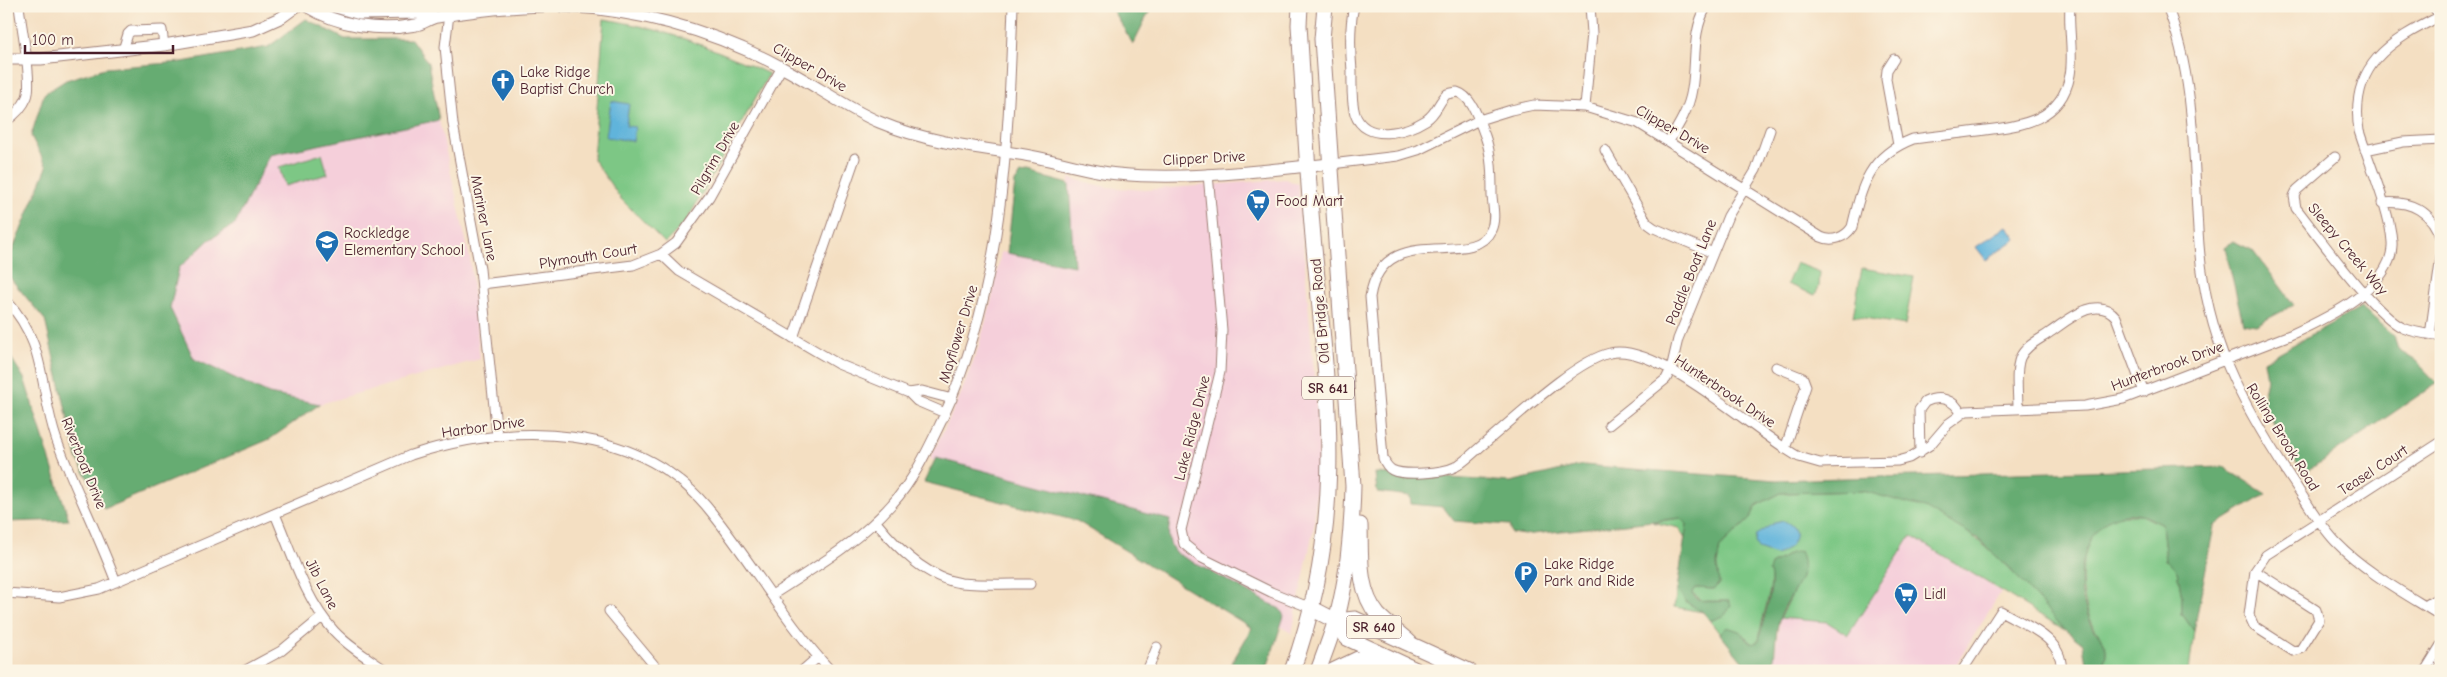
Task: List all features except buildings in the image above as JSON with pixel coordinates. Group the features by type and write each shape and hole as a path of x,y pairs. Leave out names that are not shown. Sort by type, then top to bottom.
{"main road":[{"name":"Old Bridge Road","path":"1292,671 1311,608 1326,534 1330,455 1328,391 1308,166 1299,25 1300,6"},
{"name":"Old Bridge Road","path":"1318,671 1336,621 1350,547 1353,486 1322,39 1325,6"},
{"path":"1353,486 1359,521 1361,570 1366,592 1377,614 1410,643"},
{"name":"SR 640","path":"1311,608 1336,621 1346,638 1418,671"},
{"name":"SR 640","path":"1336,621 1355,618 1470,671"},
{"path":"1333,671 1358,659 1398,662"}],"street":[{"path":"6,121 17,112 27,96 26,60 19,6"},
{"path":"6,59 26,60 123,50 253,30 282,17 297,6"},
{"path":"306,6 331,20 364,26 416,25 449,11 543,6"},
{"path":"332,6 360,14 416,13 434,17"},
{"name":"Clipper Drive","path":"562,6 624,12 670,22 728,41 782,67 841,103 878,122 905,132 960,146 1120,175 1208,174 1331,164 1398,156 1418,150 1479,120 1534,105 1585,107 1638,122 1821,237 1833,240 1848,233 1852,227 1865,182 1875,163 1898,145"},
{"name":"Mayflower Drive","path":"772,595 835,553 876,522 907,485 952,399 974,336 998,233 1007,153 1013,6"},
{"path":"1354,6 1350,38 1354,106 1360,123 1370,130 1388,133 1418,124 1432,116 1442,98 1453,92 1463,94 1468,98 1479,120"},
{"path":"1585,107 1592,33 1590,6"},
{"path":"1669,142 1688,105 1693,78 1696,36 1707,6"},
{"path":"1894,59 1887,70 1886,79 1898,145 1913,139 2019,126 2040,118 2051,110 2065,90 2069,77 2070,6"},
{"name":"Rolling Brook Road","path":"2167,6 2185,66 2191,102 2199,246 2204,287 2211,321 2233,382 2258,428 2319,521 2337,542 2356,559 2441,616"},
{"path":"2433,6 2440,16 2398,38 2382,51 2365,76 2359,90 2358,118 2365,150 2382,203 2400,202 2421,210 2435,225 2441,240"},
{"name":"Mariner Lane","path":"449,11 445,47 453,124 457,153 475,234 482,284 497,436"},
{"path":"123,50 128,34 131,31 159,29 164,33 164,45"},
{"name":"Pilgrim Drive","path":"661,254 676,243 692,223 782,67"},
{"name":"Hunterbrook Drive","path":"1479,120 1491,159 1493,217 1490,232 1481,242 1474,245 1415,251 1389,260 1380,269 1372,286 1370,297 1374,362 1383,458 1387,465 1399,472 1447,470 1457,466 1552,387 1602,356 1622,352 1671,369 1799,457 1820,462 1898,461 1920,453 1930,446 1948,424 1961,414 1974,409 2085,406 2123,399 2316,323 2365,292 2377,282 2385,270 2392,248 2390,226 2382,203"},
{"name":"Paddle Boat Lane","path":"1671,369 1678,339 1728,216 1756,170 1770,130"},
{"path":"2365,150 2403,142 2441,140"},
{"path":"1605,150 1647,223 1654,228 1713,253"},
{"name":"Sleepy Creek Way","path":"2335,156 2299,187 2294,196 2294,202 2302,215 2365,292 2391,320 2403,327 2430,335 2441,336"},
{"path":"793,338 855,158"},
{"name":"Lake Ridge Drive","path":"1208,174 1222,330 1222,355 1220,372 1181,530 1181,537 1188,550 1200,558 1271,592 1311,608"},
{"path":"661,254 679,271 793,338 855,372 909,393 917,401 945,413"},
{"name":"Plymouth Court","path":"482,284 633,265 661,254"},
{"path":"2430,335 2441,256"},
{"name":"Riverboat Drive","path":"6,300 18,313 36,346 49,413 57,440 116,582"},
{"path":"2018,408 2019,362 2025,350 2078,313 2087,309 2107,309 2116,318 2144,392"},
{"path":"1776,367 1803,378 1806,386 1785,449"},
{"path":"1609,425 1661,385 1671,369"},
{"path":"909,393 922,391 952,399"},
{"path":"1920,453 1919,410 1925,402 1948,399 1955,403 1961,414"},
{"name":"Harbor Drive","path":"6,593 59,597 79,594 116,582 411,455 457,442 497,436 531,434 583,438 623,448 662,468 691,491 712,512 818,657 831,671"},
{"name":"Teasel Court","path":"2255,571 2266,555 2441,442"},
{"name":"Jib Lane","path":"275,514 308,593 322,617 348,644 387,671"},
{"path":"876,522 910,556 932,573 946,579 961,582 1030,584"},
{"path":"2255,571 2316,610 2320,620 2301,649 2293,651 2254,626 2250,621 2249,615 2255,571"},
{"path":"2425,606 2441,596"},
{"path":"609,611 658,671"},
{"path":"1962,671 2001,611 2056,646 2062,659 2061,671"},
{"path":"244,671 281,651 322,617"},
{"path":"2425,671 2441,645"},
{"path":"1148,671 1157,647"},
{"path":"802,671 818,657"}],"shaded area":[{"name":"Rockledge Elementary School","path":"439,120 470,259 480,359 320,404 269,394 194,359 170,308 179,267 209,240 235,224 270,155"},
{"path":"1069,178 1106,187 1145,190 1285,179 1298,184 1319,450 1314,526 1292,633 1151,552 1159,523 930,459 960,396 977,351 990,307 1001,252 1073,265"},
{"path":"1910,535 2001,592 1952,671 1773,671 1780,618 1827,622 1848,635"}],"green space":[{"path":"1110,6 1152,6 1133,44"},
{"path":"306,19 345,39 411,39 428,63 439,120 270,155 235,224 209,240 179,268 170,308 194,359 269,394 320,404 270,439 104,509 77,458 45,320 6,273 6,266 47,167 31,136 44,94 66,80 105,68 182,62 268,47"},
{"path":"604,19 647,28 688,40 769,74 686,222 665,243 621,199 593,159"},
{"path":"322,154 328,174 285,186 279,167"},
{"path":"1028,173 1069,184 1074,266 1007,253 1015,182 1021,174"},
{"path":"2233,241 2254,251 2294,305 2256,325 2243,323 2225,247"},
{"path":"1796,263 1820,272 1819,287 1815,295 1787,284"},
{"path":"1862,268 1914,277 1905,325 1853,316"},
{"path":"2361,307 2394,335 2398,350 2416,361 2437,383 2303,474 2262,404 2267,378 2264,361"},
{"path":"6,350 24,378 69,520 6,522"},
{"path":"936,458 1170,520 1169,538 1176,553 1280,609 1284,616 1266,671 1227,671 1252,628 1077,521 924,482"},
{"path":"1583,465 1776,480 2224,467 2266,494 2214,526 2194,631 2182,614 2182,596 2177,571 2166,560 2162,525 2141,515 2124,514 2110,519 2098,528 2084,556 2082,589 2084,604 2094,629 2104,643 2106,655 2100,671 2087,671 2083,644 2065,630 2009,568 1977,538 1925,508 1863,491 1781,493 1757,505 1750,519 1720,547 1717,564 1719,583 1714,589 1696,588 1692,593 1695,597 1704,601 1729,601 1731,606 1725,615 1710,621 1703,612 1686,602 1677,589 1687,524 1681,518 1524,535 1511,533 1509,525 1454,521 1443,507 1411,504 1410,496 1377,492 1375,473 1510,482"},
{"path":"1863,491 1919,505 1947,519 1966,532 2002,562 2065,630 1911,536 1848,635 1827,622 1780,618 1795,589 1791,553 1771,565 1771,585 1759,641 1753,644 1739,631 1727,628 1720,634 1710,621 1725,614 1729,601 1703,601 1692,593 1696,588 1714,589 1719,584 1717,564 1720,547 1750,519 1757,505 1781,493"},
{"path":"2115,515 2142,515 2162,525 2166,560 2177,571 2182,596 2182,614 2194,631 2189,671 2100,671 2105,658 2106,648 2088,614 2083,589 2083,564 2090,540 2096,529"},
{"path":"1681,518 1687,524 1685,539 1679,528 1652,522"},
{"path":"1800,551 1803,560 1801,578 1782,611 1779,620 1773,671 1750,671 1720,634 1727,627 1739,631 1753,644 1759,641 1770,594 1771,577 1769,571 1771,565 1791,553"},
{"path":"1677,589 1686,602 1703,612 1674,607"}],"water":[{"path":"611,101 629,104 626,126 635,127 633,141 606,137"},
{"path":"2007,226 2016,239 1986,260 1976,247"},
{"path":"1784,521 1791,525 1795,534 1794,540 1787,549 1776,555 1758,549 1755,542 1756,535 1774,523"}],"place":[{"name":"Lake Ridge Baptist Church","path":"503,102"},
{"name":"Food Mart","path":"1258,222"},
{"name":"Rockledge Elementary School","path":"327,263"},
{"name":"Lake Ridge Park and Ride","path":"1526,594"},
{"name":"Lidl","path":"1906,615"}]}
